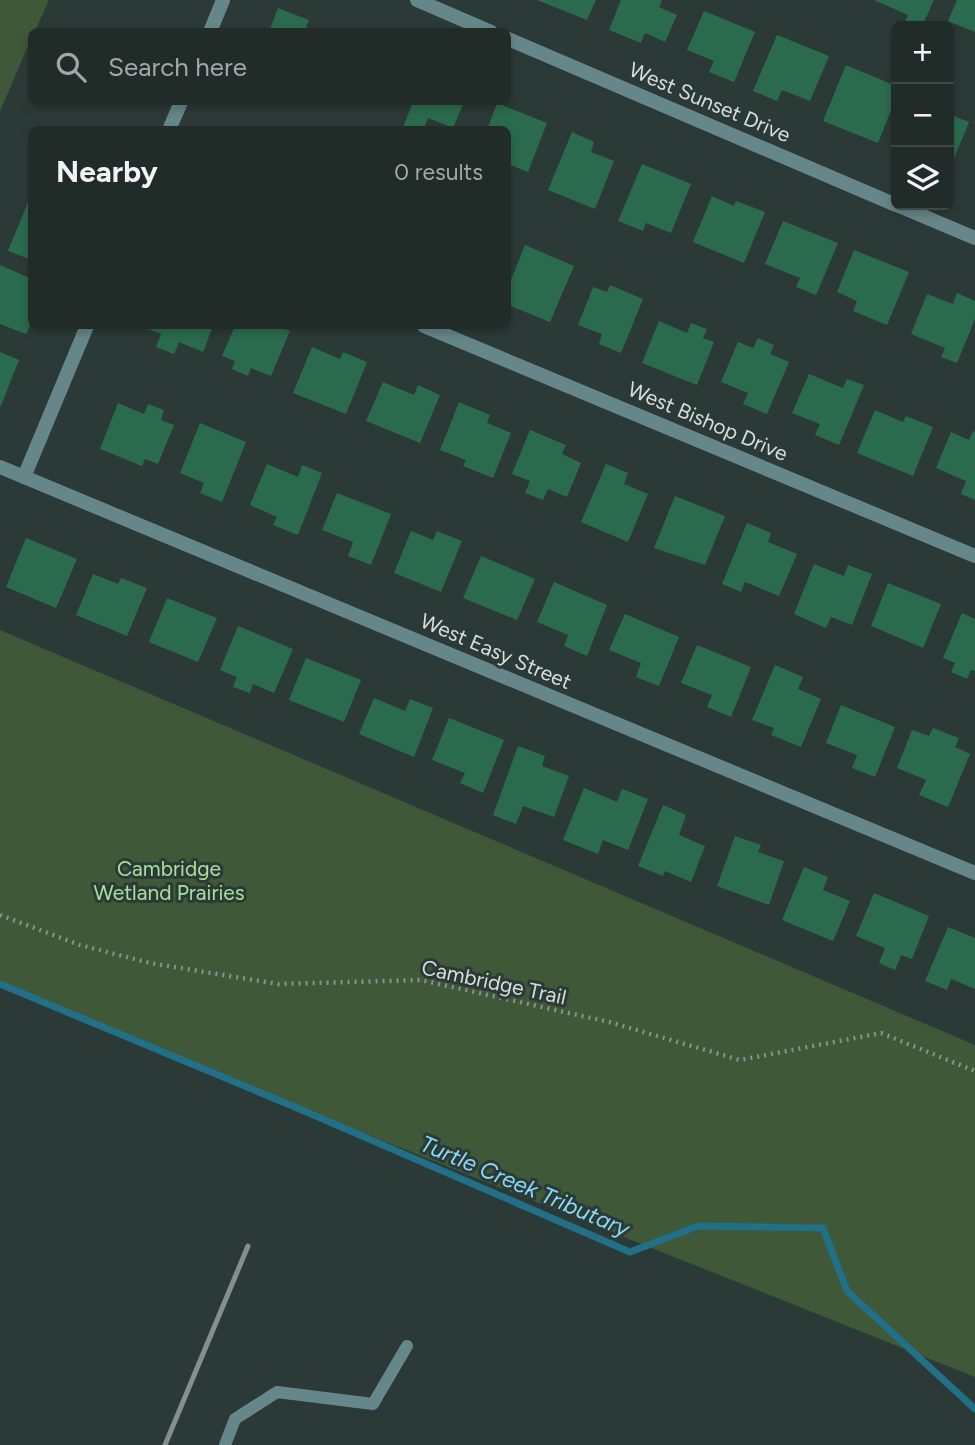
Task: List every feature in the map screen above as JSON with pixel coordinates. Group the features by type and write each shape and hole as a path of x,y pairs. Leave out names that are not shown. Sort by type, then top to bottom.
{"street":[{"path":"212,28 223,0"},
{"path":"417,0 482,28"},
{"name":"West Sunset Drive","path":"511,40 891,202"},
{"path":"171,126 180,105"},
{"name":"West Sunset Drive","path":"909,210 975,238"},
{"path":"24,477 87,329"},
{"name":"West Bishop Drive","path":"431,329 975,555"},
{"name":"West Easy Street","path":"0,467 975,873"}],"lane":[{"path":"225,1445 235,1419 278,1392 373,1404 407,1346"}],"path":[{"name":"Cambridge Trail","path":"0,915 80,945 150,963 278,984 421,980 609,1022 740,1060 881,1033 975,1071"}],"green space":[{"path":"0,0 49,0 36,28 28,28 28,46 0,111"},
{"name":"Cambridge Wetland Prairies","path":"0,630 975,1045 975,1377 0,988"}],"building":[{"path":"537,0 596,0 587,20"},
{"path":"621,0 662,0 659,7 677,15 665,42 645,33 641,43 609,30"},
{"path":"874,0 934,0 924,21 905,21 908,15"},
{"path":"957,0 975,0 975,32 954,23 954,21 948,21"},
{"path":"278,8 309,20 306,27 308,28 270,28"},
{"path":"704,11 755,32 734,82 709,72 714,61 687,50"},
{"path":"777,35 829,56 810,101 782,90 777,101 753,91"},
{"path":"846,65 891,84 891,110 878,143 823,121"},
{"path":"412,105 463,105 454,126 428,118 425,126 404,126"},
{"path":"496,105 547,123 528,172 511,165 511,126 488,126"},
{"path":"954,116 969,122 954,159"},
{"path":"572,132 594,142 591,152 614,161 595,209 548,190"},
{"path":"642,164 691,184 671,233 646,223 643,231 618,221"},
{"path":"712,196 734,206 736,201 765,212 744,263 693,242"},
{"path":"28,202 28,258 8,251"},
{"path":"783,221 838,243 816,295 796,287 800,278 765,264"},
{"path":"525,245 574,266 550,322 511,306 511,280"},
{"path":"854,250 909,272 887,325 853,311 857,301 837,292"},
{"path":"0,265 28,277 28,329 26,334 0,324"},
{"path":"610,285 643,299 621,353 599,344 602,334 578,325 593,287 607,292"},
{"path":"957,293 975,301 975,319 957,363 941,357 945,348 911,334 927,294 953,304"},
{"path":"659,321 687,333 691,323 707,329 703,338 714,342 697,385 642,363"},
{"path":"148,329 212,329 203,352 179,342 174,354 156,347 161,334"},
{"path":"234,329 290,331 271,376 251,368 248,376 232,369 235,361 222,356"},
{"path":"758,338 774,345 770,354 789,362 767,414 743,404 748,393 721,382 738,342 753,348"},
{"path":"312,347 340,359 343,352 367,362 346,414 293,393"},
{"path":"0,352 19,360 0,408"},
{"path":"809,374 843,388 847,379 864,385 839,445 815,435 820,424 792,413"},
{"path":"383,382 414,395 418,385 440,395 420,443 366,421"},
{"path":"459,402 490,415 487,423 511,433 493,478 463,466 466,460 440,450"},
{"path":"118,403 144,414 148,404 164,410 161,420 174,425 158,464 145,459 142,466 100,449"},
{"path":"875,410 903,422 906,416 933,427 913,476 857,453"},
{"path":"200,423 246,442 222,502 200,493 204,483 180,473"},
{"path":"530,430 566,445 562,454 581,463 567,497 548,489 543,500 525,493 530,481 512,474"},
{"path":"973,431 975,500 961,494 966,481 936,468 951,432 969,440"},
{"path":"267,464 298,477 302,465 322,473 298,535 273,525 277,517 250,505"},
{"path":"606,464 628,473 624,484 648,494 628,542 581,522"},
{"path":"337,493 391,514 371,565 348,556 353,542 322,530"},
{"path":"675,496 725,516 705,565 654,548"},
{"path":"747,523 771,533 768,542 797,554 779,596 745,582 741,592 722,584"},
{"path":"411,531 433,540 437,531 462,541 441,592 394,573"},
{"path":"26,538 77,559 56,608 6,587"},
{"path":"481,556 535,579 517,620 463,598"},
{"path":"814,564 844,576 848,565 872,574 852,625 831,617 826,628 794,614"},
{"path":"93,574 118,584 121,578 147,588 127,636 76,615"},
{"path":"554,582 607,605 587,656 564,646 568,635 537,622"},
{"path":"888,583 941,604 923,648 871,626"},
{"path":"167,598 217,618 198,662 149,642"},
{"path":"962,613 975,619 975,671 971,670 967,679 951,672 955,663 943,658"},
{"path":"625,614 679,637 659,686 636,677 641,663 609,650"},
{"path":"238,626 293,649 274,693 253,684 250,693 233,687 237,677 220,670"},
{"path":"697,645 751,667 731,717 707,707 712,695 681,683"},
{"path":"306,658 361,680 344,722 289,700"},
{"path":"775,665 803,677 798,689 821,699 801,747 771,735 774,728 752,720"},
{"path":"374,698 405,711 410,699 433,708 414,757 359,734"},
{"path":"841,705 895,727 875,777 852,768 857,755 826,743"},
{"path":"449,718 504,740 483,793 460,783 465,773 432,760"},
{"path":"933,728 959,738 955,747 970,754 948,807 919,795 926,780 897,768 912,730 929,736"},
{"path":"518,746 545,756 542,766 569,776 554,817 523,806 516,824 493,815"},
{"path":"584,788 617,802 622,789 648,799 628,850 603,840 598,854 563,840"},
{"path":"663,805 686,815 679,835 705,846 691,882 665,871 663,876 638,866"},
{"path":"735,836 761,845 758,852 784,861 769,905 717,886"},
{"path":"804,867 828,877 823,890 850,901 833,941 782,920"},
{"path":"874,893 929,916 912,959 901,955 895,970 879,963 885,948 856,936"},
{"path":"948,927 975,938 975,989 951,979 947,990 925,981"}],"waterway":[{"name":"Turtle Creek Tributary","path":"0,984 302,1110 630,1252 698,1226 823,1228 847,1291 975,1409"}],"railway":[{"path":"165,1445 248,1246"}]}
